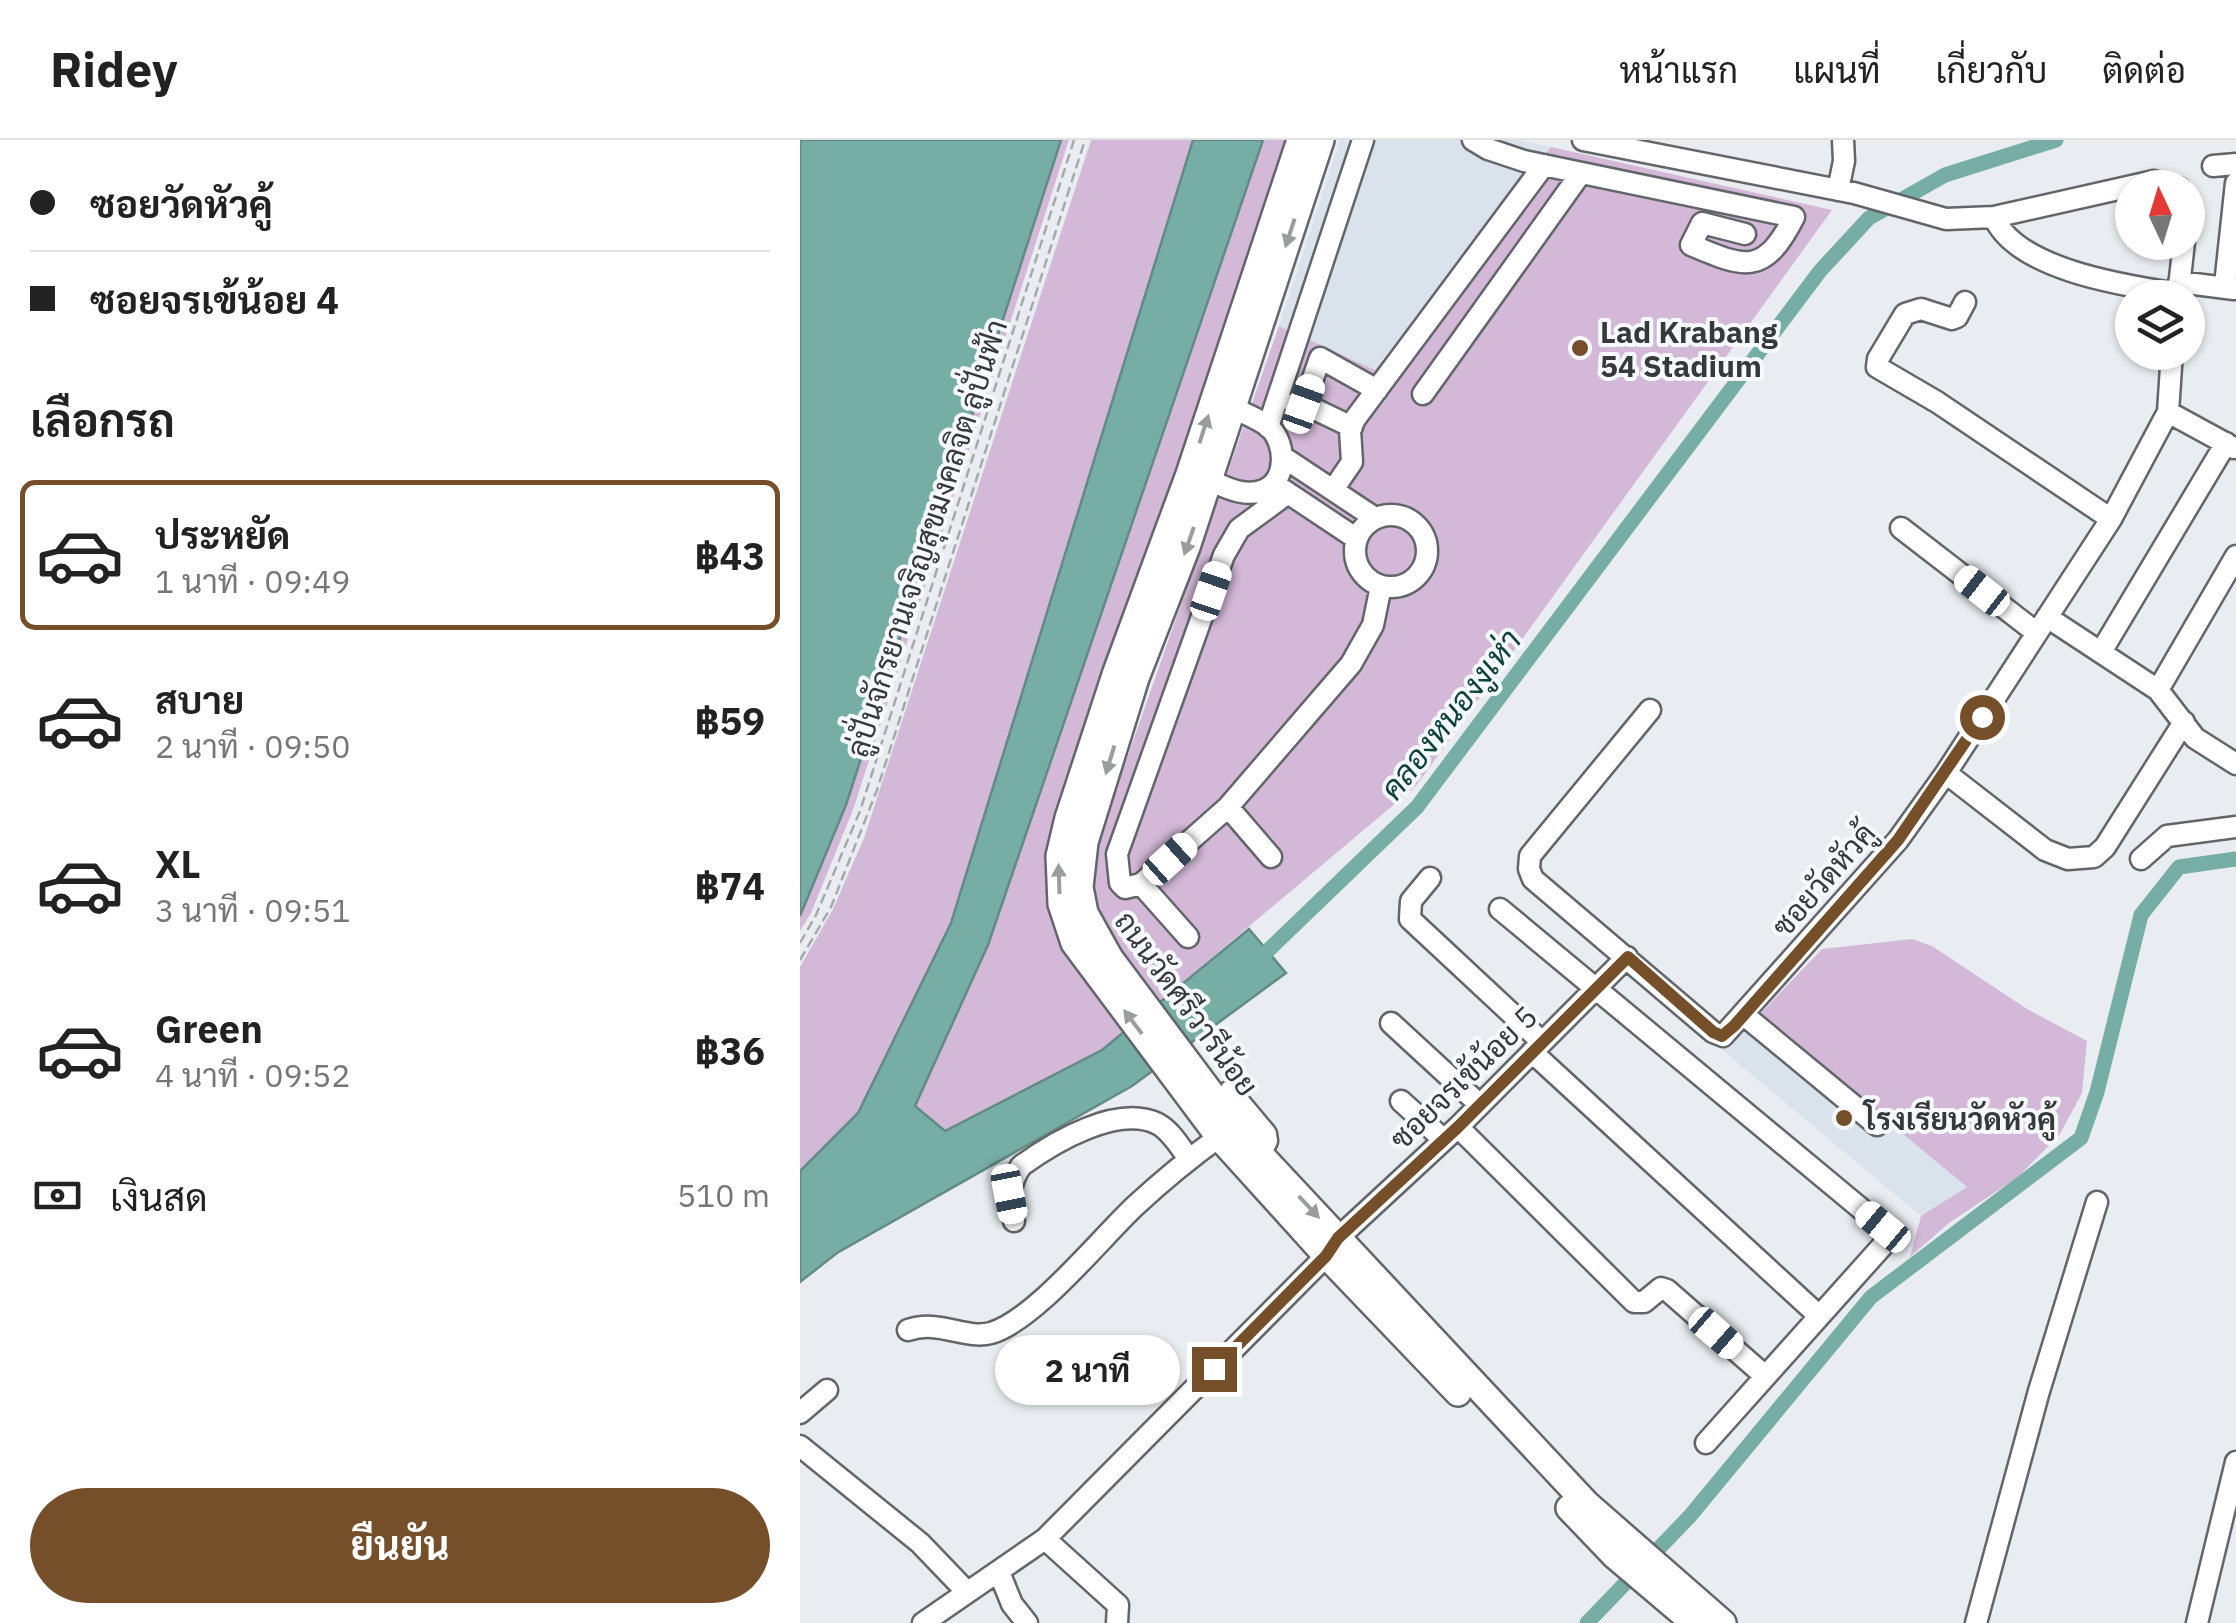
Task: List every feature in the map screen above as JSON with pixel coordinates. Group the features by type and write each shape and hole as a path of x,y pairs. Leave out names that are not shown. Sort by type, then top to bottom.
{"main road":[{"name":"ถนนวัดศรีวารีน้อย","path":"1300,140 1189,474 1116,672 1068,818 1059,856 1061,904 1074,943 1101,963 1222,1118 1332,1247 1620,1547 1640,1578 1694,1623"},
{"name":"ถนนวัดศรีวารีน้อย","path":"1101,963 1085,912 1080,864 1136,678 1187,547 1321,140"},
{"name":"ถนนวัดศรีวารีน้อย","path":"1222,1118 1260,1154 1332,1247"},
{"name":"ถนนวัดศรีวารีน้อย","path":"1620,1547 1672,1580 1723,1623"}],"street":[{"path":"1268,427 1363,140"},
{"path":"1473,140 1488,149 1544,165 1794,216 1782,239 1762,260 1735,264 1691,245 1702,224 1745,234"},
{"path":"1582,140 1846,192 1946,219 1994,217 2115,189"},
{"path":"1843,140 1846,192"},
{"path":"2214,166 2236,164"},
{"path":"1334,490 1352,462 1352,426 1544,165"},
{"path":"1725,203 1732,170"},
{"path":"1423,394 1582,173"},
{"path":"2205,289 2230,287 2236,183"},
{"path":"1994,217 2001,234 2018,247 2060,266 2115,283"},
{"path":"1965,302 1957,317 1921,309 1905,314 1876,366 2112,518"},
{"path":"1304,404 1320,358 1378,390"},
{"name":"ซอยวัดหัวคู้","path":"1744,1016 1898,840 1946,773 2112,518 2168,412 2171,370"},
{"path":"1276,404 1304,404 1352,426"},
{"path":"1233,408 1268,427 1277,438 1283,456 1280,488 1238,529 1224,555 1117,854 1120,884 1125,888 1141,884 1228,807 1351,664 1373,625 1381,586"},
{"path":"2100,652 2231,446 2168,412"},
{"path":"1283,456 1375,518"},
{"path":"1209,480 1247,493 1280,488 1357,539"},
{"path":"1406,517 1418,526 1426,540 1427,556 1422,570 1411,581 1396,587 1381,586 1358,567 1357,539 1375,518 1406,517"},
{"path":"1900,528 2042,625 2100,652 2158,690 2206,746 2236,764"},
{"path":"2158,690 2236,556"},
{"path":"1650,710 1529,862 1532,880 1713,1032 1722,1036 1744,1016 1878,1125"},
{"path":"1946,773 2045,850 2068,859 2094,857 2105,846 2184,722"},
{"path":"1228,807 1270,856"},
{"path":"2140,859 2167,836 2236,827"},
{"path":"1430,878 1411,901 1410,919 1537,1048 1818,1315"},
{"path":"1141,884 1188,937"},
{"path":"1500,908 1883,1227 1886,1243 1706,1443"},
{"name":"ซอยจรเข้น้อย 5","path":"923,1623 1045,1539 1332,1247 1628,957"},
{"path":"1391,1023 1480,1105"},
{"path":"1401,1101 1451,1133 1634,1302 1644,1302 1661,1288 1668,1290 1764,1376"},
{"path":"1014,1221 1009,1194 1012,1178 1020,1166 1105,1120 1121,1117 1158,1124 1189,1159"},
{"path":"908,1330 932,1325 979,1334 1001,1328 1028,1311 1136,1204 1189,1159 1222,1118"},
{"path":"1976,1623 2097,1202"},
{"path":"800,1413 827,1390"},
{"path":"800,1446 920,1543 967,1592"},
{"path":"2197,1623 2231,1501 2236,1462"},
{"path":"1045,1539 1118,1605 1117,1623"},
{"path":"999,1572 1012,1604 1027,1623"}],"path":[{"name":"ลู่ปั่นจักรยานเจริญสุขมงคลจิต ลู่ปั่นฟ้า","path":"800,942 816,915 860,811 1074,140"},
{"path":"800,960 830,907 877,790 1086,140"}],"shaded area":[{"path":"800,140 1061,140 846,805 800,916"},
{"path":"1061,140 1069,140 853,810 800,931 800,916 846,805"},
{"path":"1091,140 1193,140 951,923 858,1113 800,1171 800,967 833,909 864,838"},
{"path":"1193,140 1263,140 988,945 915,1106 945,1131 1102,1050 1249,929 1286,973 1132,1086 837,1253 800,1282 800,1171 858,1113 951,923"},
{"path":"1263,140 1298,140 1048,876 1055,928 1084,976 1102,923 1089,866 1279,326 1375,370 1551,147 1832,210 1416,786 1102,1050 944,1131 915,1106 988,945"},
{"path":"1340,140 1520,140 1551,147 1374,370 1279,326"},
{"path":"1912,939 1932,946 2027,1009 2087,1041 2082,1093 2060,1134 2018,1177 1949,1223 1910,1257 1921,1216 1967,1187 1759,1015 1822,949"},
{"name":"โรงเรียนวัดหัวคู้","path":"1759,1015 1967,1187 1921,1216 1721,1049"}],"waterway":[{"name":"คลองหนองงูเห่า","path":"1255,963 1417,807 1820,271 1869,218 1945,175 2056,140"},
{"path":"1587,1623 1690,1516 1871,1297 2081,1138 2097,1092 2141,915 2179,867 2236,859"}],"place":[{"name":"Lad Krabang 54 Stadium","path":"1580,348"},
{"name":"โรงเรียนวัดหัวคู้","path":"1844,1118"}],"route":[{"path":"1214,1369 1326,1256 1338,1238 1458,1127 1628,957 1713,1032 1722,1036 1734,1026 1898,840 1982,717"}]}
